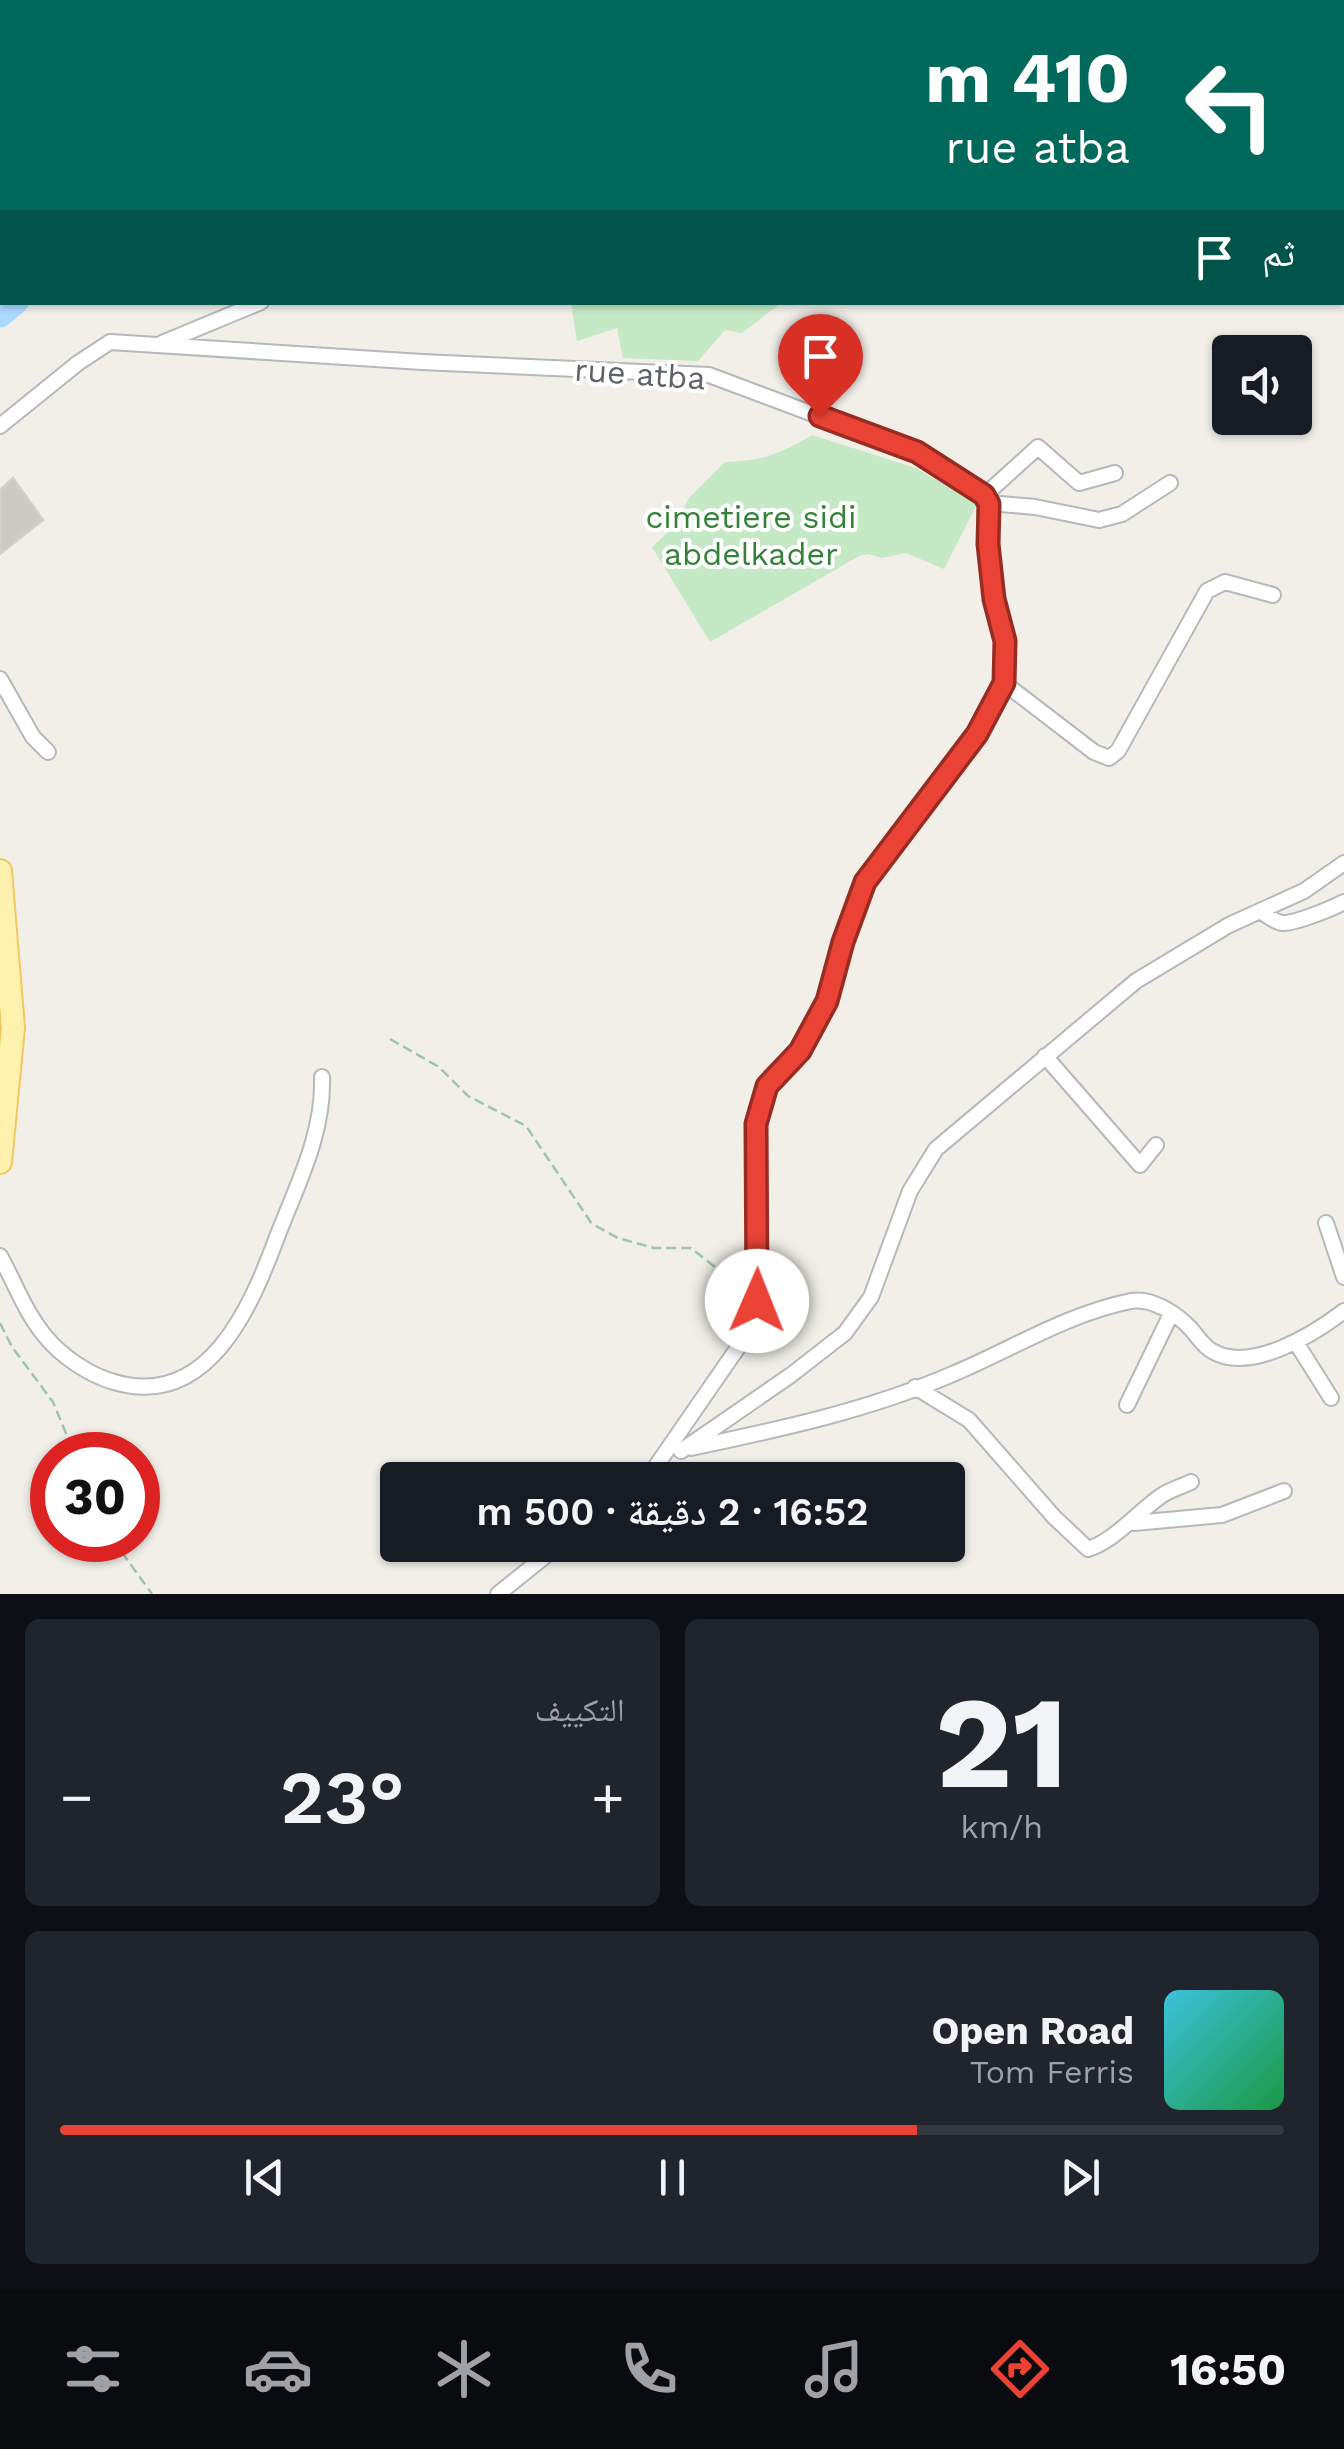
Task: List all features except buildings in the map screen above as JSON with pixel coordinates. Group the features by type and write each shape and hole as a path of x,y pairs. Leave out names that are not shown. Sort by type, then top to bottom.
{"main road":[{"path":"0,871 13,1028 0,1162"}],"street":[{"path":"156,345 254,305"},
{"name":"rue atba","path":"0,426 110,342 708,375 759,386 917,452 987,499"},
{"path":"659,1462 739,1346 757,1301 756,1124 767,1086 800,1051 827,1001 865,882 977,734 1004,683 1005,641 994,599 987,499 1038,447 1079,484 1115,473"},
{"path":"987,499 1099,520 1122,514 1170,483"},
{"path":"1004,683 1094,752 1109,758 1118,751 1207,591 1225,582 1274,596"},
{"path":"0,679 33,737 48,752"},
{"path":"664,1462 845,1333 871,1297 910,1190 936,1149 1136,981 1229,926 1304,891 1344,863"},
{"path":"1260,911 1278,923 1290,922 1344,902"},
{"path":"1045,1056 1140,1164 1156,1145"},
{"path":"0,1256 46,1338 88,1372 126,1386 150,1387 180,1378 213,1357 254,1298 312,1146 322,1076"},
{"path":"1326,1223 1344,1277"},
{"path":"681,1450 822,1420 954,1374 1065,1319 1136,1300 1160,1306 1188,1325 1211,1351 1233,1358 1297,1344 1344,1311"},
{"path":"1127,1406 1171,1314"},
{"path":"1297,1344 1331,1398"},
{"path":"914,1388 969,1420 1054,1517 1088,1549 1142,1514 1161,1496 1191,1482"},
{"path":"1123,1525 1152,1519 1222,1515 1284,1491"},
{"path":"498,1594 538,1562"}],"path":[{"path":"390,1038 439,1067 468,1096 526,1126 592,1224 618,1238 654,1248 691,1248 757,1301"},
{"path":"0,1323 12,1347 53,1402 65,1432"},
{"path":"129,1562 152,1594"}],"green space":[{"path":"571,305 778,305 742,333 725,330 698,361 623,358 617,328 577,341"},
{"name":"cimetiere sidi abdelkader","path":"812,435 916,468 977,504 944,569 906,553 882,558 859,556 710,642 652,547 674,527 689,498 725,462 771,455"}],"waterway":[{"path":"0,315 12,305"}],"route":[{"path":"757,1301 756,1124 767,1086 800,1051 827,1001 865,882 977,734 1004,683 1005,641 994,599 988,544 989,504 984,495 917,452 820,416"}]}
